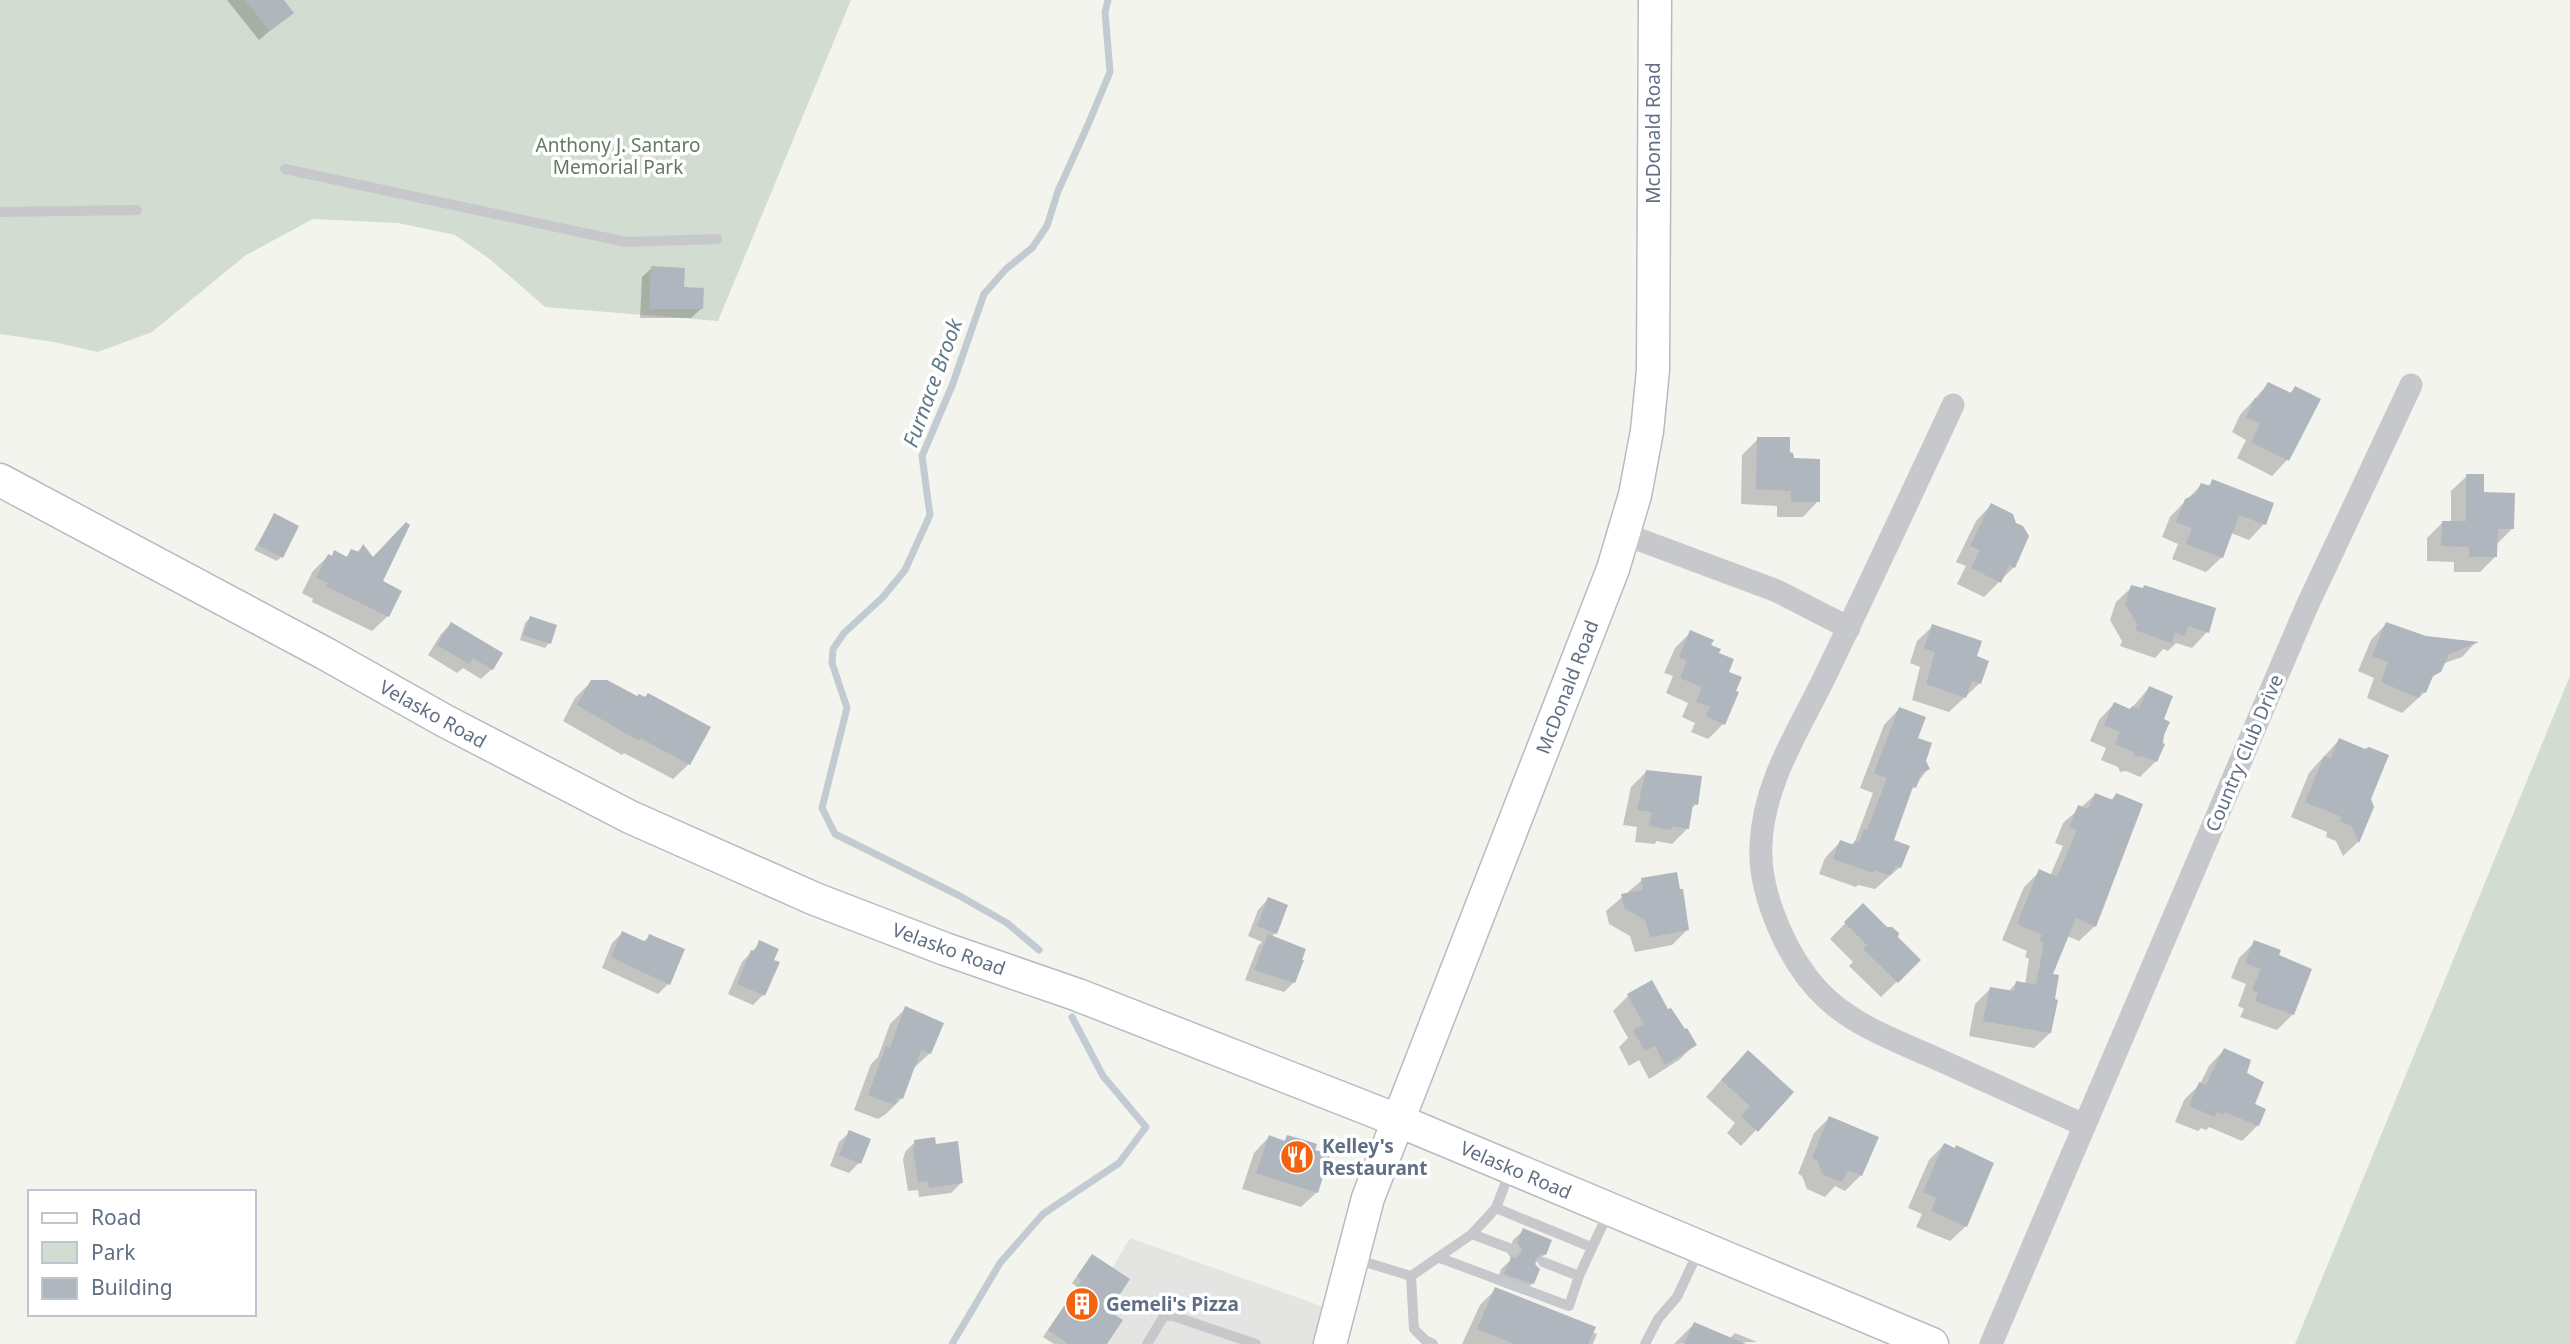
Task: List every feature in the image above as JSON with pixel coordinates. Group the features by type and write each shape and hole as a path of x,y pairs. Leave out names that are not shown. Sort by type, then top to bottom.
{"street":[{"name":"McDonald Road","path":"1330,1344 1368,1198 1614,569 1635,495 1647,431 1653,370 1655,0"},
{"name":"Country Club Drive","path":"1991,1344 2307,606 2411,385"},
{"path":"1953,405 1818,694 1784,755 1768,799 1761,844 1764,883 1777,927 1807,974 1828,1000 1868,1028 2084,1125"},
{"name":"Velasko Road","path":"0,480 326,654 445,721 630,817 815,899 945,949 1078,995 1397,1120 1701,1247 1895,1333 1931,1344"},
{"path":"1624,534 1777,591 1849,628"}],"lane":[{"path":"285,169 626,242 717,239"},
{"path":"0,212 137,210"},
{"path":"1352,1259 1411,1276 1472,1234 1496,1208 1511,1168"},
{"path":"1496,1208 1591,1247"},
{"path":"1574,1317 1569,1306 1579,1276 1610,1209"},
{"path":"1472,1234 1514,1250"},
{"path":"1645,1344 1658,1319 1677,1297 1701,1247"},
{"path":"1440,1258 1569,1306"},
{"path":"1544,1262 1579,1276"},
{"path":"1411,1276 1413,1329 1433,1344"},
{"path":"1147,1344 1164,1316 1173,1316 1256,1344"}],"shaded area":[{"path":"1130,1238 1324,1307 1314,1344 1067,1344"}],"green space":[{"name":"Anthony J. Santaro Memorial Park","path":"0,0 851,0 718,321 545,307 491,260 455,235 398,223 313,219 246,255 152,332 98,352 0,334"},
{"path":"2570,676 2570,1344 2295,1344"}],"building":[{"path":"245,0 284,0 294,13 270,31"},
{"path":"651,266 685,268 684,287 704,288 703,309 649,309"},
{"path":"2268,382 2291,393 2295,386 2321,399 2289,461 2251,442 2260,424 2246,417 2255,398 2258,399"},
{"path":"1757,437 1790,437 1790,452 1794,458 1820,459 1820,502 1791,502 1791,491 1756,489"},
{"path":"2466,474 2484,474 2484,492 2515,493 2514,529 2498,529 2497,557 2469,557 2469,547 2441,546 2442,521 2466,521"},
{"path":"2212,479 2274,503 2266,525 2239,515 2223,558 2186,544 2192,528 2176,522 2185,499 2196,494 2201,483 2210,486"},
{"path":"1991,503 2013,514 2016,523 2023,526 2029,536 2015,568 2009,565 2001,583 1971,568 1980,550 1970,546"},
{"path":"274,513 299,526 283,558 258,545"},
{"path":"406,522 410,525 383,581 402,591 389,617 326,586 328,583 316,578 328,554 332,556 334,550 347,557 351,549 359,552 363,544 373,557"},
{"path":"2131,585 2143,588 2144,585 2216,608 2209,633 2188,626 2185,636 2175,633 2172,643 2135,630 2137,624 2125,604"},
{"path":"530,616 557,625 551,644 523,635"},
{"path":"451,622 503,653 493,670 473,658 469,664 437,645"},
{"path":"2386,622 2426,636 2479,642 2449,654 2441,672 2433,676 2426,693 2422,691 2419,698 2381,682 2388,662 2372,656"},
{"path":"1932,624 1982,641 1977,656 1989,661 1981,684 1972,681 1966,698 1926,684 1935,652 1924,648"},
{"path":"1690,630 1714,640 1711,645 1721,649 1719,653 1734,659 1729,672 1742,677 1736,691 1739,692 1725,725 1706,716 1710,707 1696,702 1702,687 1680,678 1687,661 1679,657"},
{"path":"591,680 607,680 637,696 639,694 645,697 648,693 711,727 690,765 640,738 639,741 577,705"},
{"path":"2149,686 2173,696 2164,719 2170,722 2164,735 2165,744 2157,762 2142,756 2136,757 2133,752 2115,744 2120,732 2104,725 2114,702 2130,709 2132,706 2139,709"},
{"path":"1899,707 1926,717 1918,738 1932,743 1926,761 1930,769 1922,773 1916,788 1913,787 1894,840 1910,846 1901,868 1895,866 1892,874 1888,875 1874,870 1873,873 1833,859 1840,840 1854,845 1855,841 1859,843 1864,829 1867,830 1887,778 1874,773"},
{"path":"2339,738 2389,755 2371,799 2374,807 2359,843 2351,826 2340,821 2342,817 2305,802 2324,756 2331,758"},
{"path":"1646,770 1702,776 1698,805 1693,804 1689,829 1672,826 1672,830 1649,826 1652,812 1637,810"},
{"path":"2095,793 2113,800 2116,793 2143,804 2096,927 2076,918 2053,974 2059,975 2055,999 2058,1000 2051,1033 1983,1021 1990,987 2014,991 2016,981 2036,985 2044,943 2039,941 2042,935 2017,924 2039,869 2057,877 2077,830 2069,827 2078,805 2088,809"},
{"path":"1677,872 1680,889 1683,889 1689,930 1650,937 1645,920 1624,908 1621,894 1643,890 1641,878"},
{"path":"1268,897 1288,905 1277,934 1257,926"},
{"path":"1863,903 1887,927 1892,927 1899,933 1898,937 1921,960 1898,983 1863,949 1867,945 1844,922"},
{"path":"622,931 646,942 649,934 685,949 670,985 611,957"},
{"path":"1268,934 1306,949 1295,983 1254,970"},
{"path":"759,940 779,949 774,960 780,962 765,996 737,984 751,950 755,951"},
{"path":"2254,940 2281,950 2279,955 2312,969 2294,1015 2255,1001 2258,993 2252,990 2261,969 2245,963"},
{"path":"1652,980 1668,1009 1671,1008 1697,1045 1665,1065 1655,1046 1645,1051 1633,1030 1644,1024 1627,994"},
{"path":"905,1006 944,1023 931,1054 921,1050 903,1099 898,1097 895,1105 868,1095 886,1046 890,1048"},
{"path":"2224,1048 2251,1060 2247,1073 2264,1082 2255,1104 2266,1109 2259,1126 2224,1112 2223,1115 2216,1112 2215,1117 2189,1106 2199,1082 2206,1085"},
{"path":"1748,1050 1794,1092 1758,1132 1741,1116 1750,1106 1721,1080"},
{"path":"1829,1116 1879,1137 1862,1176 1848,1170 1842,1182 1822,1174 1818,1161 1812,1158"},
{"path":"849,1130 871,1139 861,1164 839,1155"},
{"path":"1269,1135 1285,1141 1287,1135 1308,1141 1317,1144 1315,1150 1330,1154 1318,1193 1256,1173"},
{"path":"935,1137 936,1144 958,1141 963,1183 929,1188 928,1181 918,1182 914,1140"},
{"path":"1944,1143 1955,1148 1956,1145 1994,1163 1967,1227 1931,1211 1936,1198 1923,1192"},
{"path":"1523,1228 1552,1240 1546,1255 1541,1254 1536,1259 1535,1264 1540,1269 1534,1284 1504,1274 1511,1257 1516,1258 1521,1253 1522,1248 1517,1243"},
{"name":"Gemeli's Pizza","path":"1092,1254 1130,1279 1109,1311 1123,1320 1107,1344 1069,1344 1048,1330 1082,1280 1077,1276"},
{"path":"1495,1287 1596,1327 1588,1344 1515,1344 1477,1329"},
{"path":"1694,1322 1746,1344 1684,1344"}],"waterway":[{"name":"Furnace Brook","path":"1039,950 1007,923 958,895 835,834 822,808 847,708 832,663 833,649 844,633 882,598 905,570 930,515 922,456 952,386 984,294 1006,269 1032,248 1047,226 1058,191 1110,72 1105,12 1108,0"},
{"name":"Furnace Brook","path":"952,1344 1000,1263 1043,1214 1119,1163 1146,1127 1103,1076 1072,1017"}],"place":[{"name":"Kelley's Restaurant","path":"1297,1157"},
{"name":"Gemeli's Pizza","path":"1082,1304"}]}
